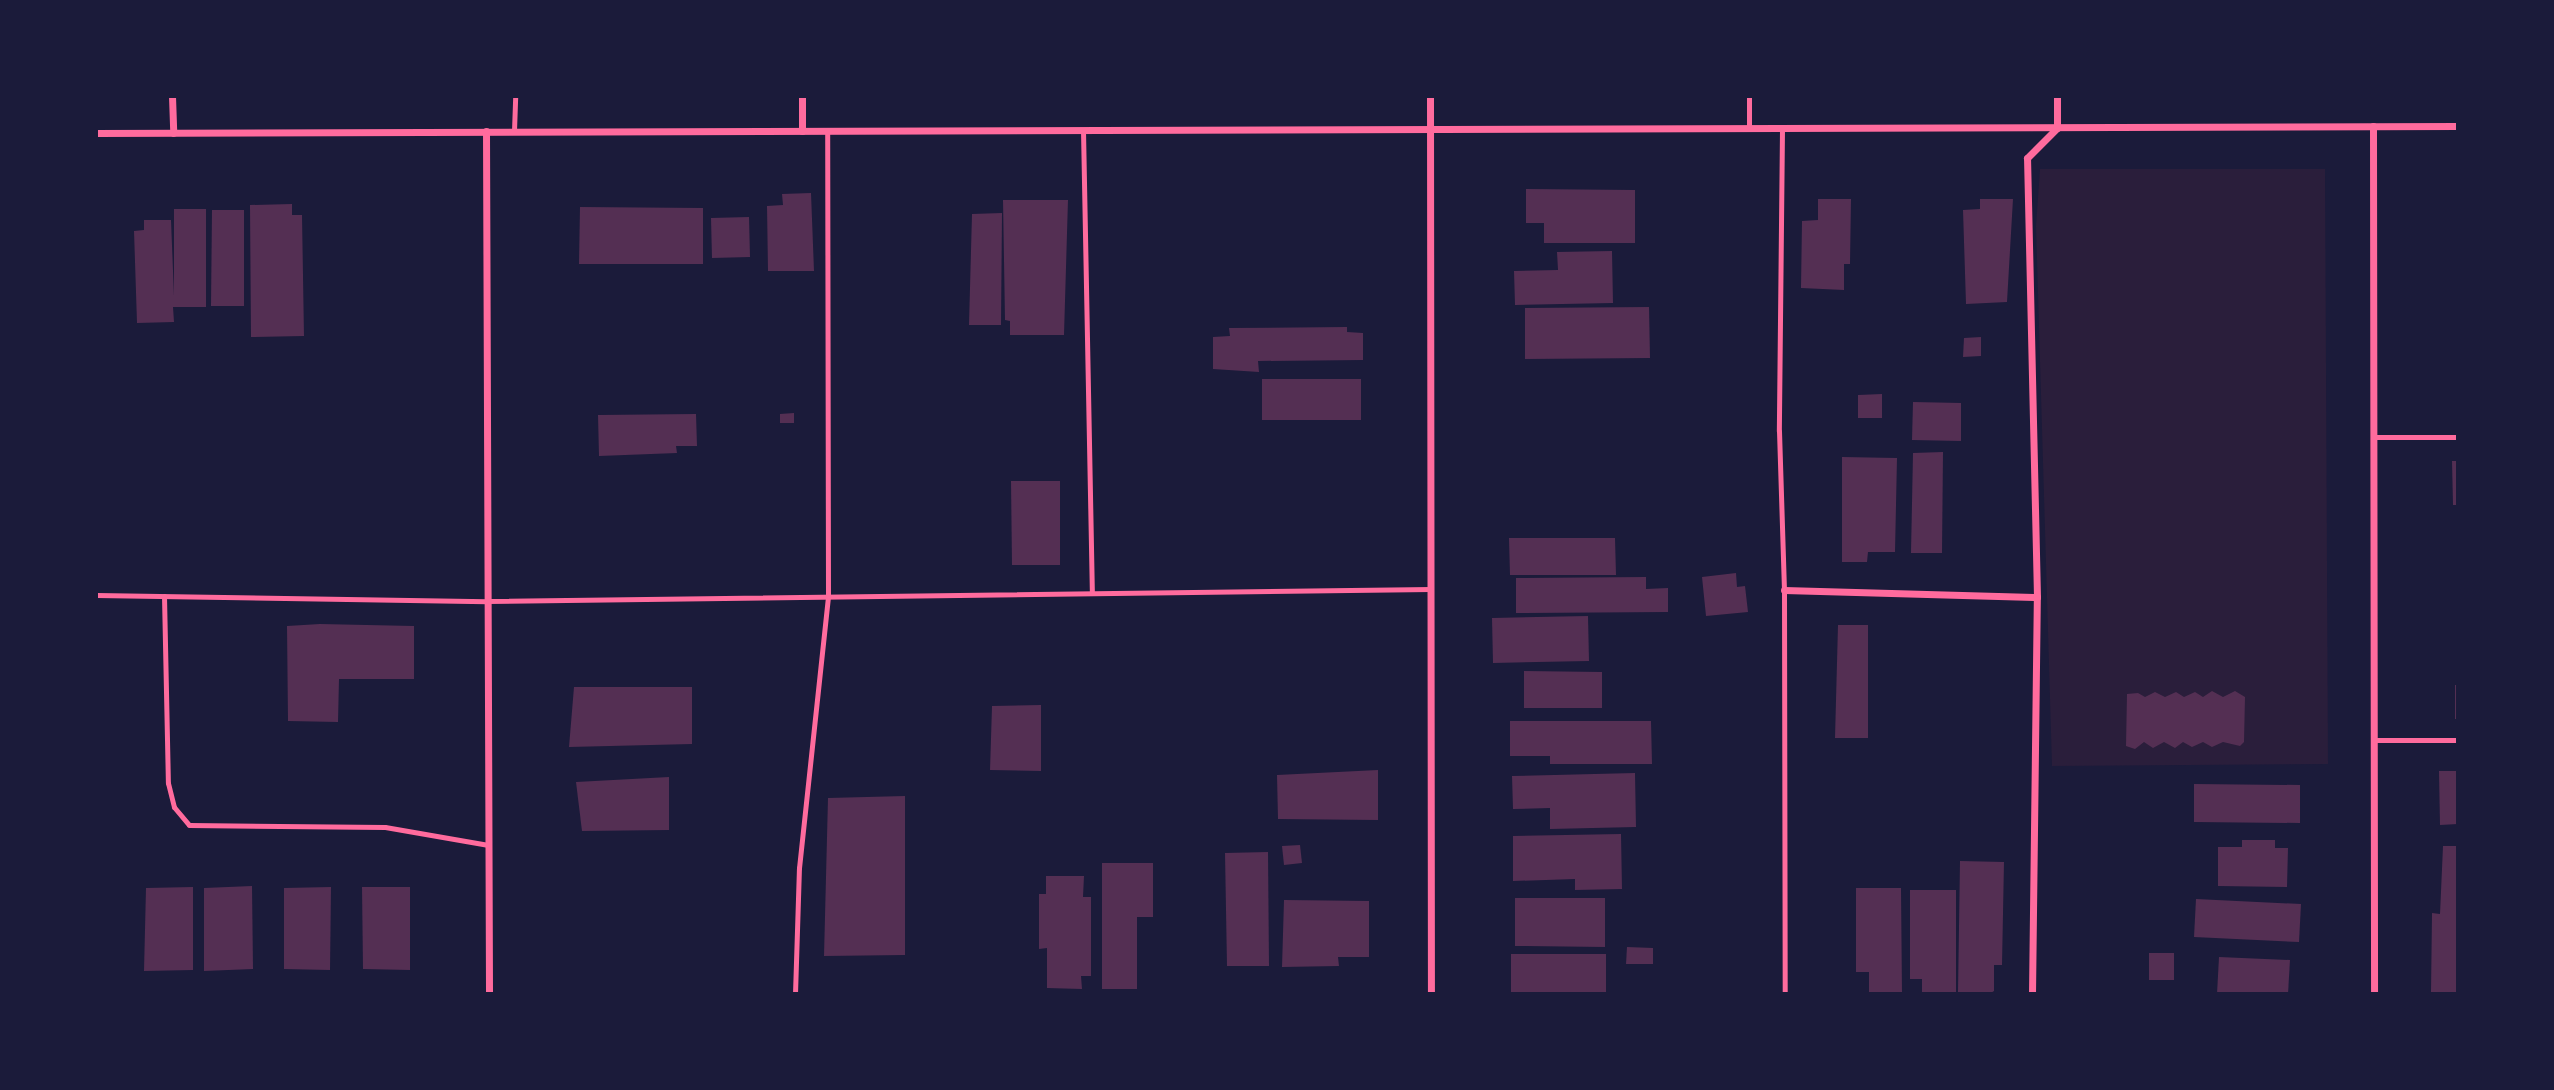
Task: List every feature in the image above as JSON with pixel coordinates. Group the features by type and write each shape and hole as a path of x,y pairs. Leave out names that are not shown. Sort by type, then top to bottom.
{"street":[{"path":"172,96 173,133"},
{"path":"802,96 802,131"},
{"path":"1430,96 1431,994"},
{"path":"2032,994 2037,597 2027,158 2057,128 2057,96"},
{"path":"2373,126 2374,994"},
{"path":"96,133 2458,126"},
{"path":"486,131 489,994"},
{"path":"1784,590 2037,597"}],"lane":[{"path":"514,131 515,96"},
{"path":"1749,96 1749,129"},
{"path":"1783,129 1779,431 1784,590 1785,994"},
{"path":"1083,130 1092,593"},
{"path":"795,994 799,868 828,596 827,131"},
{"path":"2374,437 2458,438"},
{"path":"96,595 487,601 1431,589"},
{"path":"164,596 168,783 174,807 189,825 385,827 488,845"},
{"path":"2374,740 2458,740"}],"shaded area":[{"path":"2040,169 2325,169 2328,764 2052,766 2036,226"}],"building":[{"path":"1526,189 1635,190 1635,243 1544,243 1544,223 1526,223"},
{"path":"811,193 814,271 768,271 767,206 783,205 782,194"},
{"path":"1818,199 1851,199 1850,264 1844,264 1844,290 1801,288 1802,221 1818,220"},
{"path":"1980,199 2013,199 2007,302 1966,304 1963,210 1980,209"},
{"path":"1003,200 1068,200 1064,335 1010,335 1010,321 1005,320"},
{"path":"292,204 292,215 302,215 304,336 251,337 250,205"},
{"path":"580,207 703,208 703,264 579,264"},
{"path":"174,209 206,209 206,307 173,307 174,322 137,323 134,231 144,230 144,220 171,220 174,296"},
{"path":"212,210 244,210 244,306 211,306"},
{"path":"1002,213 1001,325 969,325 972,214"},
{"path":"749,217 750,257 712,258 711,218"},
{"path":"1612,251 1613,303 1515,305 1514,271 1558,270 1557,252"},
{"path":"1649,307 1650,358 1525,359 1525,308"},
{"path":"1347,327 1347,332 1363,333 1363,360 1258,361 1259,372 1213,369 1213,337 1230,336 1229,328"},
{"path":"1981,337 1981,356 1963,357 1964,338"},
{"path":"1262,379 1361,379 1361,420 1262,420"},
{"path":"1882,394 1882,418 1858,418 1858,395"},
{"path":"1913,402 1961,403 1961,441 1912,440"},
{"path":"794,413 794,423 780,423 780,414"},
{"path":"696,414 697,446 676,446 677,453 599,456 598,415"},
{"path":"1943,452 1942,553 1911,553 1913,453"},
{"path":"1842,457 1897,458 1895,552 1868,552 1867,562 1842,562"},
{"path":"2452,461 2458,461 2458,505 2453,505"},
{"path":"1011,481 1060,481 1060,565 1012,565"},
{"path":"1509,538 1615,538 1616,575 1510,575"},
{"path":"1736,573 1737,587 1745,586 1748,612 1706,616 1702,577"},
{"path":"1646,577 1646,589 1668,588 1668,612 1516,613 1516,578"},
{"path":"1588,616 1589,661 1493,663 1492,618"},
{"path":"1838,625 1868,625 1868,738 1835,738"},
{"path":"287,626 414,626 414,679 339,679 338,722 288,721"},
{"path":"1524,671 1602,672 1602,708 1524,708"},
{"path":"2455,685 2458,685 2458,719 2455,719"},
{"path":"574,687 692,687 692,744 569,747"},
{"path":"2212,691 2223,697 2235,691 2245,697 2244,742 2240,746 2223,742 2212,747 2203,742 2192,747 2183,742 2175,748 2164,742 2153,748 2144,742 2135,749 2126,746 2127,694 2138,693 2145,697 2155,692 2165,697 2176,692 2184,697 2195,692 2203,697"},
{"path":"1041,705 1041,771 990,770 992,706"},
{"path":"1510,721 1651,721 1652,764 1550,764 1550,756 1510,756"},
{"path":"1378,770 1378,820 1278,819 1277,775"},
{"path":"2439,771 2458,771 2458,824 2440,825"},
{"path":"1635,773 1636,827 1550,829 1550,808 1513,809 1512,776"},
{"path":"669,777 669,830 582,831 576,782"},
{"path":"2194,784 2300,785 2300,823 2194,822"},
{"path":"905,796 905,955 824,956 828,798"},
{"path":"1621,834 1622,889 1575,890 1575,879 1513,881 1513,836"},
{"path":"2242,840 2275,840 2275,848 2288,848 2287,887 2218,886 2218,847 2242,847"},
{"path":"1300,845 1302,863 1284,865 1282,846"},
{"path":"2443,846 2458,846 2458,992 2431,992 2432,913 2440,914"},
{"path":"1268,852 1269,966 1227,966 1225,853"},
{"path":"1960,861 2004,862 2002,965 1994,965 1994,991 1989,994 1958,992"},
{"path":"1102,863 1153,863 1153,917 1137,917 1137,989 1102,989"},
{"path":"1046,876 1084,876 1083,897 1091,897 1091,976 1081,976 1082,989 1047,988 1047,948 1039,949 1039,894 1046,894"},
{"path":"252,886 253,969 204,971 204,888"},
{"path":"193,887 193,970 144,971 146,888"},
{"path":"331,887 330,970 284,969 284,888"},
{"path":"362,887 410,887 410,970 363,969"},
{"path":"1856,888 1901,888 1902,994 1869,994 1869,972 1856,972"},
{"path":"1910,890 1956,890 1956,994 1922,994 1922,979 1910,979"},
{"path":"1515,898 1605,898 1605,947 1515,946"},
{"path":"2196,899 2301,904 2299,942 2194,937"},
{"path":"1284,900 1369,901 1369,957 1338,957 1339,966 1282,967"},
{"path":"1627,947 1653,948 1653,964 1626,964"},
{"path":"2149,953 2174,953 2174,980 2149,980"},
{"path":"1511,954 1606,954 1606,994 1511,994"},
{"path":"2219,957 2290,960 2288,994 2217,994"}]}
